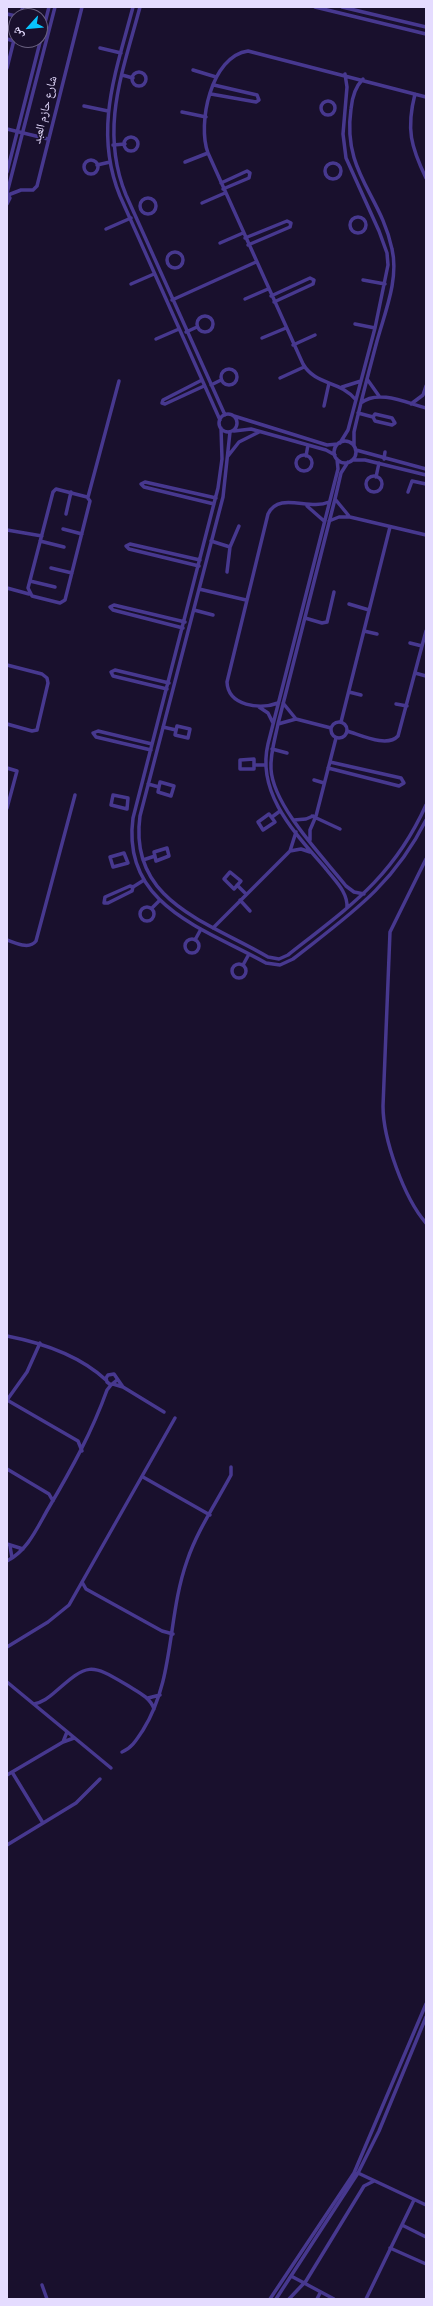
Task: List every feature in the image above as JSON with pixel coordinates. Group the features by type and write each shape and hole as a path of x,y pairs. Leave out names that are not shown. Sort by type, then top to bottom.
{"street":[{"path":"7,172 49,7"},
{"path":"7,204 10,200 7,194 55,7"},
{"name":"شارع حازم العبد","path":"7,194 36,189 81,7"},
{"path":"134,7 121,53 108,111 106,134 110,162 117,189 220,420 221,428 221,467 216,498 136,806 132,832 135,857 144,880 159,900 179,918 273,965 284,964 293,959 380,887 410,849 426,820"},
{"path":"140,7 122,75 113,117 113,145 120,178 134,214 186,332 225,415"},
{"path":"315,7 426,34"},
{"path":"342,7 426,27"},
{"path":"128,29 134,31"},
{"path":"7,68 12,48"},
{"path":"100,48 121,53"},
{"path":"356,400 342,387 313,376 304,367 293,345 208,153 204,138 206,117 211,94 216,77 229,59 238,53 248,51 345,74 426,96"},
{"path":"193,70 216,77"},
{"path":"345,74 347,87 344,111 344,147 349,166 387,253 388,270 375,328 348,430 339,444 336,457 336,474 273,723 267,748 265,765 270,789 280,811 311,852 342,889 346,898 347,908"},
{"path":"122,75 133,78"},
{"path":"356,450 354,445 354,432 390,290 394,261 390,241 354,161 349,134 354,93 363,79"},
{"path":"211,94 256,102 259,100 257,96 214,85"},
{"path":"415,94 410,117 410,136 414,152 426,178"},
{"path":"322,102 334,102 335,110 333,115 322,114 322,102"},
{"path":"84,106 108,111"},
{"path":"335,110 344,111"},
{"path":"182,112 206,117"},
{"path":"7,129 48,139"},
{"path":"113,145 125,144"},
{"path":"185,162 208,153"},
{"path":"97,165 110,162"},
{"path":"336,162 340,169 341,174 330,178 325,168 336,162"},
{"path":"340,169 349,166"},
{"path":"202,202 249,178 251,174 246,171 221,183"},
{"path":"151,198 154,199 157,209 145,215 141,210 140,203 151,198"},
{"path":"366,203 372,200"},
{"path":"106,229 130,218 141,210"},
{"path":"360,217 364,222 366,228 356,233 353,232 350,222 360,217"},
{"path":"364,222 373,218"},
{"path":"246,238 287,221 291,222 290,227 248,245"},
{"path":"276,226 278,232"},
{"path":"220,243 243,233"},
{"path":"178,252 184,262 172,269 168,263 166,257 178,252"},
{"path":"172,300 256,262"},
{"path":"158,268 168,263"},
{"path":"131,284 154,274"},
{"path":"271,296 310,278 314,280 313,284 274,302"},
{"path":"363,280 385,284"},
{"path":"298,283 301,290"},
{"path":"245,299 268,289"},
{"path":"208,316 214,326 202,332 197,327 196,321 208,316"},
{"path":"354,324 375,328"},
{"path":"186,332 197,327"},
{"path":"262,338 286,328"},
{"path":"156,339 179,329"},
{"path":"293,345 315,335"},
{"path":"280,378 304,367"},
{"path":"232,369 238,379 226,385 221,380 220,374 232,369"},
{"path":"367,379 379,396"},
{"path":"202,380 163,400 162,403 165,404 204,386"},
{"path":"211,385 221,380"},
{"path":"7,588 58,603 63,603 90,503 88,497 119,381"},
{"path":"342,387 361,381"},
{"path":"324,406 329,383"},
{"path":"411,404 423,396 426,386"},
{"path":"173,395 175,399"},
{"path":"361,403 369,398 379,396 426,408"},
{"path":"358,413 373,417 375,421 390,425 395,423 392,418 378,414 373,417"},
{"path":"225,415 234,416 327,445 347,442 354,445"},
{"path":"220,420 225,415"},
{"path":"234,416 238,423 232,431 227,457 225,487 139,823 139,844 143,860 153,881 178,907 213,928 268,957 280,959 364,894 396,857 426,805"},
{"path":"221,428 232,431 246,429 260,432 308,445 336,457 350,461 362,460 379,463 426,475"},
{"path":"348,430 354,432"},
{"path":"227,457 239,442 260,432"},
{"path":"306,456 308,445"},
{"path":"356,450 384,459 426,469"},
{"path":"356,450 341,475 334,499 270,761 272,781 278,797 294,820 346,886 354,892 364,894"},
{"path":"384,459 385,452"},
{"path":"299,455 306,456 311,458 309,470 306,472 297,468 299,455"},
{"path":"376,477 379,463"},
{"path":"336,474 341,475"},
{"path":"369,476 376,477 381,480 378,491 367,489 369,476"},
{"path":"408,492 412,481 426,484"},
{"path":"214,504 142,487 141,484 145,482 216,498"},
{"path":"159,491 160,485"},
{"path":"29,594 28,588 54,491 59,489 88,497"},
{"path":"66,514 72,492"},
{"path":"334,499 339,507 350,517"},
{"path":"273,723 268,713 258,706 237,700 230,694 227,685 246,600 269,511 282,502 318,505 329,502"},
{"path":"306,505 324,521"},
{"path":"213,510 219,512"},
{"path":"329,521 339,517 350,517 426,535"},
{"path":"228,572 230,546 239,526"},
{"path":"341,722 390,527"},
{"path":"63,529 82,534"},
{"path":"7,530 42,536"},
{"path":"40,541 64,547"},
{"path":"211,542 230,546"},
{"path":"199,566 127,549 126,546 130,544 146,547 200,560"},
{"path":"145,553 146,547"},
{"path":"51,568 72,573"},
{"path":"30,581 55,587"},
{"path":"199,589 246,600"},
{"path":"305,618 322,623 327,622 334,592"},
{"path":"349,604 370,610"},
{"path":"183,628 112,610 110,607 114,605 185,622"},
{"path":"131,615 133,609"},
{"path":"194,610 213,615"},
{"path":"364,631 377,634"},
{"path":"347,731 386,742 391,741 399,734 424,644 426,631"},
{"path":"410,643 424,644"},
{"path":"178,648 184,649"},
{"path":"7,665 42,674 47,678 48,683 37,730 32,731 7,724"},
{"path":"167,689 112,675 111,672 115,670 169,683"},
{"path":"415,673 426,676"},
{"path":"132,680 134,675"},
{"path":"282,687 287,688"},
{"path":"349,692 361,695"},
{"path":"258,706 278,703"},
{"path":"283,703 296,719"},
{"path":"396,704 407,706"},
{"path":"278,724 296,719 331,728"},
{"path":"341,722 346,726 347,731 344,736 336,738 332,734 331,728 335,723 341,722"},
{"path":"177,726 190,729 188,738 175,735 176,730 177,726"},
{"path":"163,727 176,730"},
{"path":"151,750 95,736 94,733 98,731 152,744"},
{"path":"118,742 119,736"},
{"path":"310,841 310,830 317,812 336,738"},
{"path":"272,749 287,753"},
{"path":"254,759 254,765 254,769 240,770 240,760 254,759"},
{"path":"328,768 399,786 404,783 401,778 330,762"},
{"path":"254,765 265,765"},
{"path":"7,768 17,771 7,808"},
{"path":"314,780 324,784"},
{"path":"161,782 174,786 171,796 158,792 159,787 161,782"},
{"path":"148,784 159,787"},
{"path":"7,940 27,946 33,945 36,941 75,795"},
{"path":"113,795 128,798 128,804 126,809 112,805 113,795"},
{"path":"128,804 136,806"},
{"path":"272,818 280,811"},
{"path":"268,814 272,818 274,822 263,830 258,822 268,814"},
{"path":"294,820 314,817 340,830"},
{"path":"290,852 296,832"},
{"path":"167,848 170,856 157,861 155,856 154,851 167,848"},
{"path":"213,928 290,852 301,849 311,852"},
{"path":"124,853 127,858 127,864 114,867 110,858 124,853"},
{"path":"143,860 155,856"},
{"path":"127,858 135,857"},
{"path":"426,859 406,897 390,935 383,1106 384,1128 390,1149 412,1202 426,1223"},
{"path":"229,872 241,881 237,885 234,888 224,880 229,872"},
{"path":"132,887 132,891 108,903 103,901 104,897 128,886 132,887 144,880"},
{"path":"147,884 153,881"},
{"path":"237,885 246,894"},
{"path":"342,889 346,886"},
{"path":"152,908 159,900"},
{"path":"240,900 250,911"},
{"path":"147,906 152,908 154,913 146,921 139,916 147,906"},
{"path":"195,940 201,929"},
{"path":"190,939 195,940 199,943 194,953 191,954 185,951 190,939"},
{"path":"243,965 249,954"},
{"path":"238,963 243,965 247,968 240,979 232,975 238,963"},
{"path":"7,1336 40,1343 60,1351 99,1373 106,1381 123,1387 164,1412"},
{"path":"40,1343 27,1372 7,1400 78,1441 82,1451"},
{"path":"99,1373 114,1374 123,1387"},
{"path":"107,1390 106,1381 110,1374"},
{"path":"7,1561 23,1549 58,1493 82,1451 107,1390 117,1380"},
{"path":"7,1647 64,1610 78,1590 175,1418"},
{"path":"78,1441 88,1438"},
{"path":"122,1752 133,1744 154,1710 160,1695 184,1571 194,1544 232,1475 231,1467"},
{"path":"7,1469 49,1494 53,1501"},
{"path":"142,1476 210,1515"},
{"path":"49,1494 58,1493"},
{"path":"12,1558 9,1545 23,1549"},
{"path":"82,1582 86,1589 162,1631 172,1634"},
{"path":"78,1590 86,1589"},
{"path":"34,1704 45,1701 73,1675 89,1669 105,1672 148,1698 154,1710"},
{"path":"7,1682 111,1768"},
{"path":"148,1698 160,1695"},
{"path":"43,1711 45,1701"},
{"path":"63,1742 67,1732"},
{"path":"7,1775 63,1742 74,1738"},
{"path":"12,1772 43,1823"},
{"path":"7,1845 81,1800 100,1779"},
{"path":"270,2299 289,2273 354,2173 426,2004"},
{"path":"276,2299 293,2276 358,2174 379,2131 426,2017"},
{"path":"358,2174 426,2205"},
{"path":"289,2299 304,2284 364,2186 374,2181"},
{"path":"366,2299 414,2200"},
{"path":"402,2225 426,2237"},
{"path":"390,2248 426,2264"},
{"path":"289,2273 304,2284 334,2299"},
{"path":"42,2285 47,2299"},
{"path":"317,2299 320,2292"}]}
